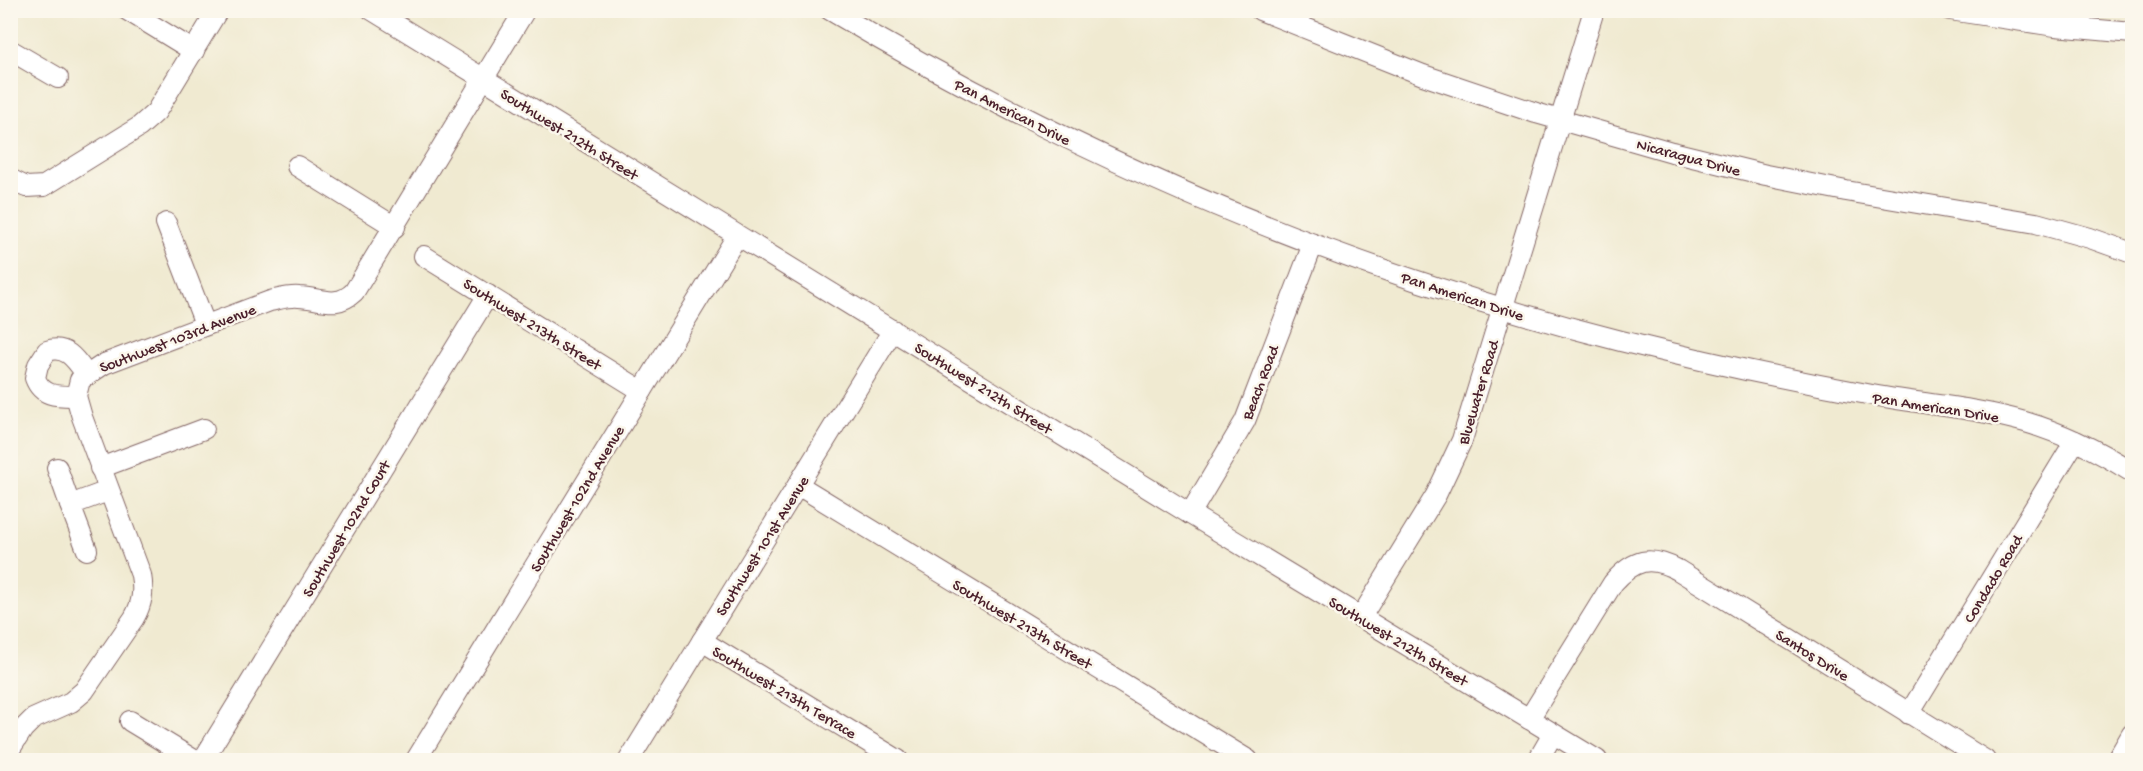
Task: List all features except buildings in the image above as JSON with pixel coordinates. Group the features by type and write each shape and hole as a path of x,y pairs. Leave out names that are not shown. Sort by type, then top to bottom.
{"street":[{"path":"127,10 194,51"},
{"path":"10,179 26,187 44,186 139,127 156,112 218,10"},
{"name":"Southwest 212th Street","path":"372,10 1190,514 1597,760"},
{"name":"Southwest 103rd Avenue","path":"76,396 78,385 86,374 104,363 205,324 270,301 290,297 341,301 354,292 525,10"},
{"name":"Pan American Drive","path":"830,10 929,68 1053,132 1189,194 1313,244 1502,309 1623,341 1755,372 1868,394 1975,410 2014,419 2075,441 2133,472"},
{"name":"Nicaragua Drive","path":"1260,10 1423,75 1561,120 1672,152 1766,175 1877,197 2036,223 2133,253"},
{"name":"Bluewater Road","path":"1360,617 1436,495 1456,455 1475,403 1594,10"},
{"path":"1950,10 2055,26 2133,33"},
{"path":"10,50 58,78"},
{"path":"297,166 395,227"},
{"path":"166,223 205,324"},
{"name":"Southwest 102nd Avenue","path":"416,760 737,236"},
{"name":"Beach Road","path":"1190,514 1245,421 1313,244"},
{"name":"Southwest 213th Street","path":"424,256 642,391"},
{"name":"Southwest 102nd Court","path":"203,760 488,295"},
{"name":"Southwest 101st Avenue","path":"629,760 893,330"},
{"path":"10,749 22,729 33,719 70,702 84,692 138,610 143,594 141,575 100,468 76,396 54,396 41,389 35,378 38,365 47,351 59,349 73,356 86,374"},
{"path":"100,468 204,429"},
{"name":"Condado Road","path":"1909,714 2075,441"},
{"path":"57,468 87,550"},
{"name":"Southwest 213th Street","path":"798,485 1248,760"},
{"path":"70,505 108,490"},
{"name":"Santos Drive","path":"1529,719 1613,583 1624,571 1637,563 1656,561 1678,570 1985,760"},
{"name":"Southwest 213th Terrace","path":"702,641 898,760"},
{"path":"130,721 194,760"},
{"path":"1538,760 1553,734"},
{"path":"2117,760 2133,734"}]}
